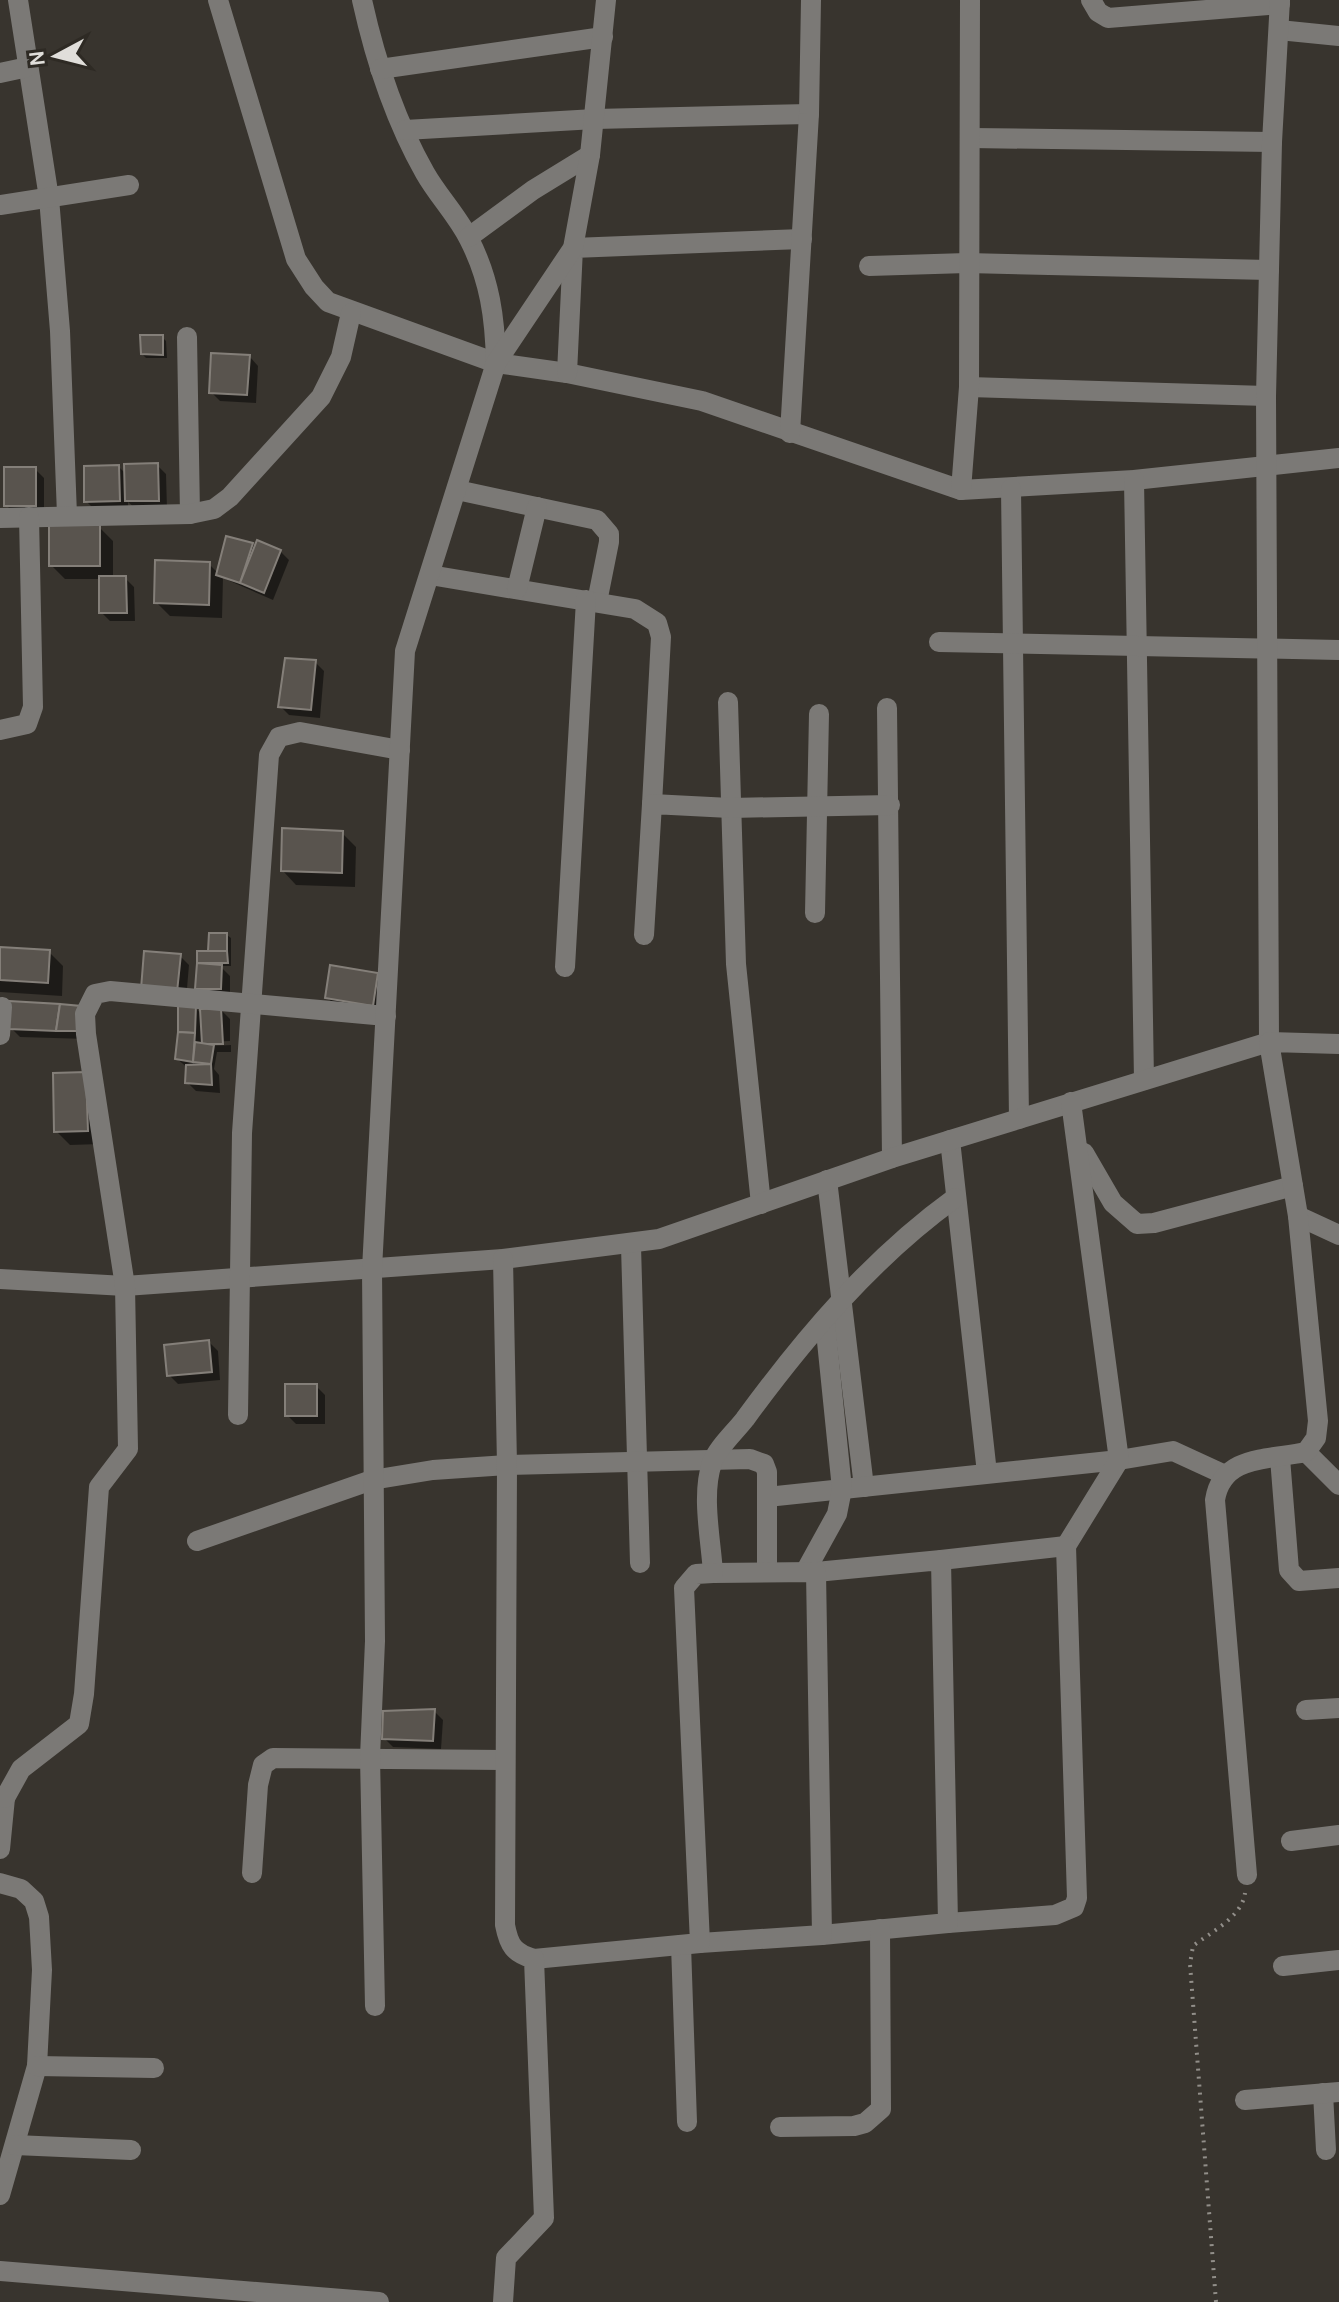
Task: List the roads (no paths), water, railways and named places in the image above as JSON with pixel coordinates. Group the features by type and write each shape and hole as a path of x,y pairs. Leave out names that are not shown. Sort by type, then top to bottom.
{"street":[{"path":"18,0 49,198 60,331 67,515"},
{"path":"218,0 296,259 328,302 351,313 496,363 567,373 702,401 961,490 1134,480 1339,458"},
{"path":"362,0 380,69 405,130 425,172 469,237 490,289 496,363"},
{"path":"567,373 573,248 595,119 606,0"},
{"path":"790,433 809,114 811,0"},
{"path":"961,490 969,387 970,0"},
{"path":"1091,0 1098,12 1108,18 1280,2 1272,142 1266,396 1269,1042 1298,1216 1318,1421 1316,1438 1306,1452 1233,1467 1223,1474 1215,1500 1247,1875"},
{"path":"1279,30 1339,36"},
{"path":"380,69 603,37"},
{"path":"0,73 28,67"},
{"path":"405,130 595,119 809,114"},
{"path":"971,138 1272,142"},
{"path":"469,237 533,190 590,155"},
{"path":"0,205 129,185"},
{"path":"573,248 802,239"},
{"path":"375,2006 370,1757 375,1641 372,1269 405,651 496,363 573,248"},
{"path":"869,266 967,263 1269,270"},
{"path":"0,518 190,514 214,509 230,497 321,397 341,357 351,313"},
{"path":"187,337 190,514"},
{"path":"969,387 1266,396"},
{"path":"1134,480 1144,1080"},
{"path":"1011,489 1019,1119"},
{"path":"457,490 597,520 605,527 609,542 591,601 565,967"},
{"path":"517,589 537,507"},
{"path":"0,730 27,724 33,707 29,517"},
{"path":"430,575 635,609 649,614 657,623 661,637 644,935"},
{"path":"939,642 1339,650"},
{"path":"728,702 736,964 761,1204"},
{"path":"887,708 892,1158"},
{"path":"815,913 819,714"},
{"path":"238,1415 248,1005 273,743 287,733 300,732 400,750"},
{"path":"652,804 730,808 890,805"},
{"path":"0,1849 2,1798 21,1769 79,1724 84,1694 99,1487 128,1449 125,1286 86,1034 89,1002 95,994 110,991 386,1016"},
{"path":"0,1035 2,1007"},
{"path":"0,1279 125,1286 503,1259 631,1246 892,1158 1269,1042 1339,1044"},
{"path":"503,1259 507,1465 505,1925 509,1943 518,1954 534,1959 1055,1915 1074,1907 1077,1898 1066,1546 1119,1460 1071,1102"},
{"path":"950,1140 987,1473"},
{"path":"1078,1143 1113,1203 1137,1224 1154,1223 1293,1186"},
{"path":"827,1180 864,1487"},
{"path":"713,1573 708,1490 712,1461 789,1358 825,1322 843,1297 930,1216 955,1198"},
{"path":"1298,1216 1339,1235"},
{"path":"631,1246 640,1563"},
{"path":"822,1935 811,1572 837,1514 842,1489 825,1322"},
{"path":"767,1497 1119,1460 1173,1451 1223,1474"},
{"path":"1306,1452 1339,1485"},
{"path":"1280,1458 1289,1570 1299,1581 1339,1578"},
{"path":"197,1541 372,1480 433,1470 507,1465 758,1460 767,1472 767,1572"},
{"path":"687,2122 691,1944 684,1588 696,1574 811,1572 1066,1546"},
{"path":"941,1560 948,1923"},
{"path":"1306,1710 1339,1708"},
{"path":"252,1873 258,1785 263,1765 273,1758 504,1760"},
{"path":"1291,1841 1339,1835"},
{"path":"0,1883 28,1894 39,1917 42,1970 37,2066 0,2195"},
{"path":"780,2127 854,2126 865,2123 881,2109 880,1929"},
{"path":"503,2302 506,2258 544,2218 534,1959"},
{"path":"1283,1966 1339,1960"},
{"path":"37,2066 154,2068"},
{"path":"1245,2100 1331,2092 1326,2150"},
{"path":"15,2145 131,2150"},
{"path":"0,2271 379,2302"}]}
